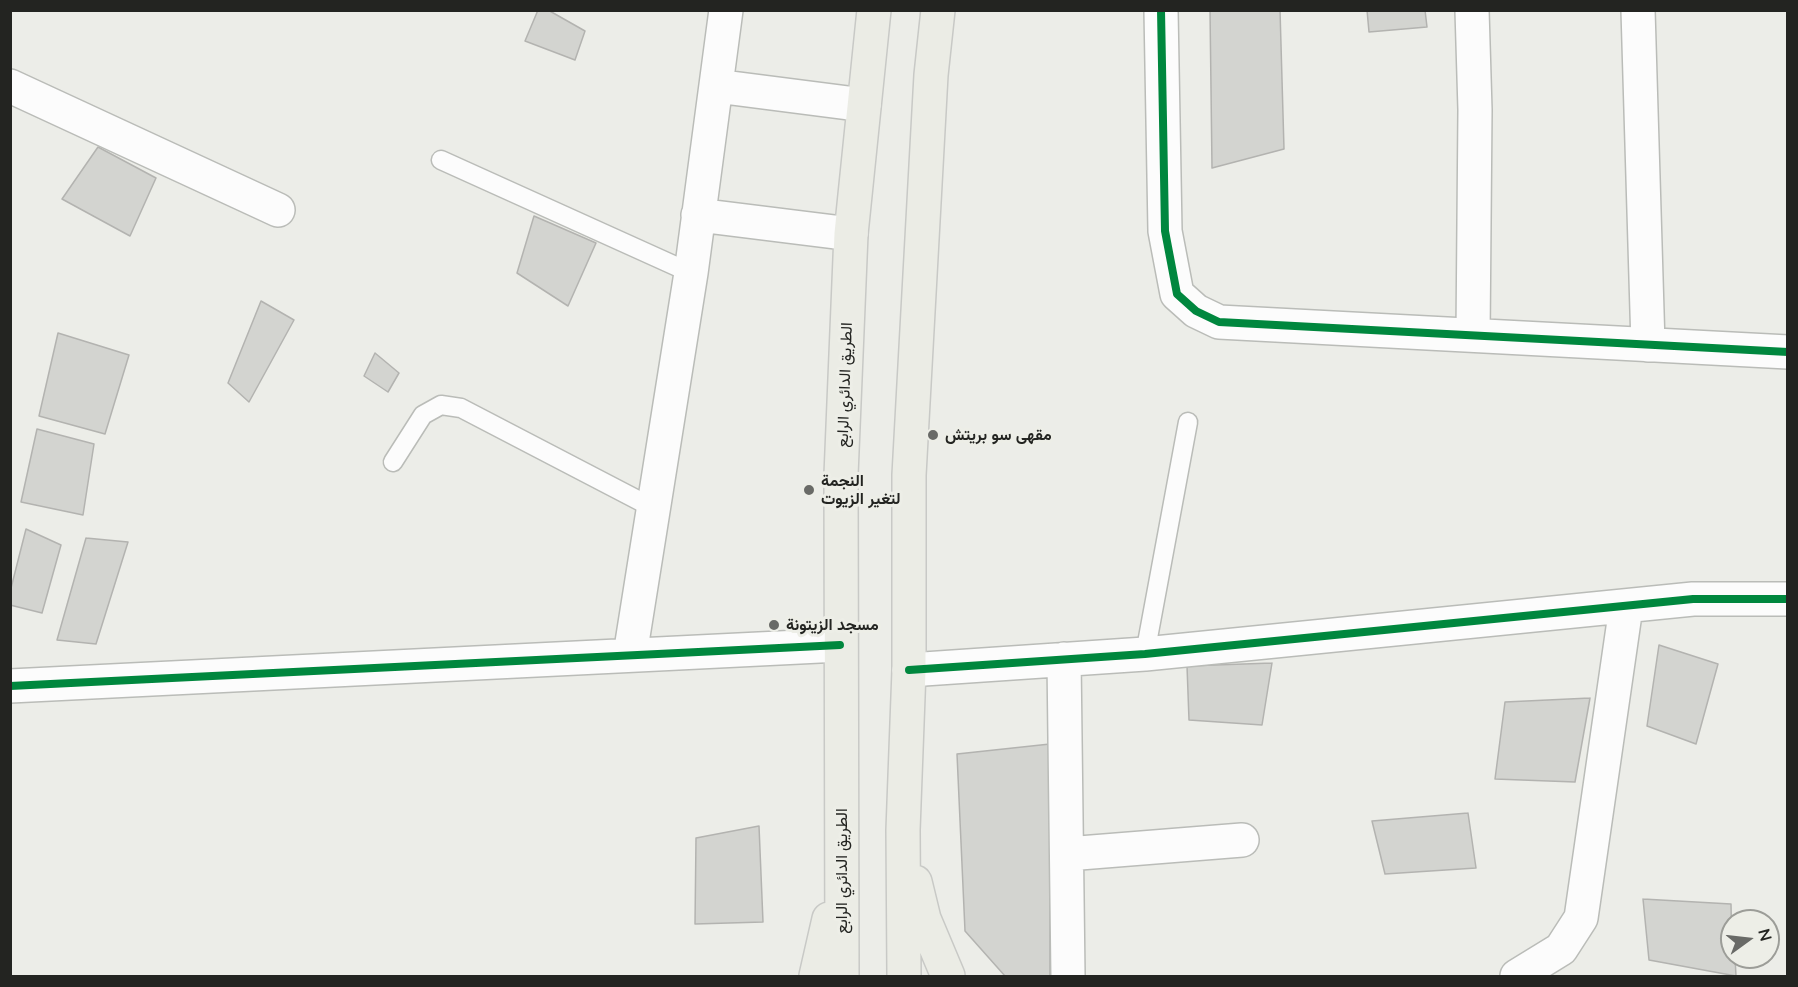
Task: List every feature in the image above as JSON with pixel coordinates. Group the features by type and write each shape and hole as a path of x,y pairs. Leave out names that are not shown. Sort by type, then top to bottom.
{"main road":[{"name":"الطريق الدائري الرابع","path":"842,976 841,475 851,234 874,10"},
{"path":"904,976 903,830 909,670 909,475 931,75 938,10"},
{"path":"903,830 924,919 948,976"},
{"path":"816,976 842,862"}],"street":[{"path":"630,656 691,273 726,10"},
{"path":"1161,10 1165,231 1177,294 1196,311 1219,322 1788,352"},
{"path":"1472,10 1475,110 1473,335"},
{"path":"1638,10 1648,345"},
{"path":"10,86 278,210"},
{"path":"716,86 864,105"},
{"path":"698,215 851,234"},
{"path":"909,670 1145,654 1693,599 1788,599"},
{"path":"1517,976 1561,949 1581,918 1626,607"},
{"path":"10,686 840,645"},
{"path":"1064,659 1068,976"},
{"path":"1067,854 1242,840"}],"lane":[{"path":"441,160 691,273"},
{"path":"393,462 423,415 441,405 461,408 655,509"},
{"path":"1145,654 1188,422"}],"building":[{"path":"538,10 548,10 585,31 575,60 525,41"},
{"path":"1210,10 1280,10 1284,149 1212,168"},
{"path":"1367,10 1425,10 1427,27 1369,32"},
{"path":"98,147 156,178 130,236 62,199"},
{"path":"534,216 596,243 568,306 517,273"},
{"path":"261,301 294,320 249,402 228,383"},
{"path":"58,333 129,355 105,434 39,416"},
{"path":"375,353 399,373 388,392 364,376"},
{"path":"37,429 94,444 83,515 21,502"},
{"path":"26,529 61,545 42,613 10,605 10,592"},
{"path":"86,538 128,542 96,644 57,640"},
{"path":"1659,645 1718,664 1696,744 1647,726"},
{"path":"1272,663 1262,725 1189,720 1187,666"},
{"path":"1590,698 1575,782 1495,779 1505,702"},
{"path":"1050,744 1050,976 1005,976 965,931 957,754"},
{"path":"1468,813 1476,868 1385,874 1372,821"},
{"path":"759,826 763,922 695,924 696,838"},
{"path":"1643,899 1731,904 1731,909 1720,909 1720,969 1736,969 1736,976 1649,960"}],"cycle path":[{"path":"1161,10 1165,231 1177,294 1196,311 1219,322 1788,352"},
{"path":"909,670 1145,654 1693,599 1788,599"},
{"path":"10,686 840,645"}],"place":[{"name":"مقهى سو بريتش","path":"933,435"},
{"name":"النجمة لتغير الزيوت","path":"809,490"},
{"name":"مسجد الزيتونة","path":"774,625"}]}
